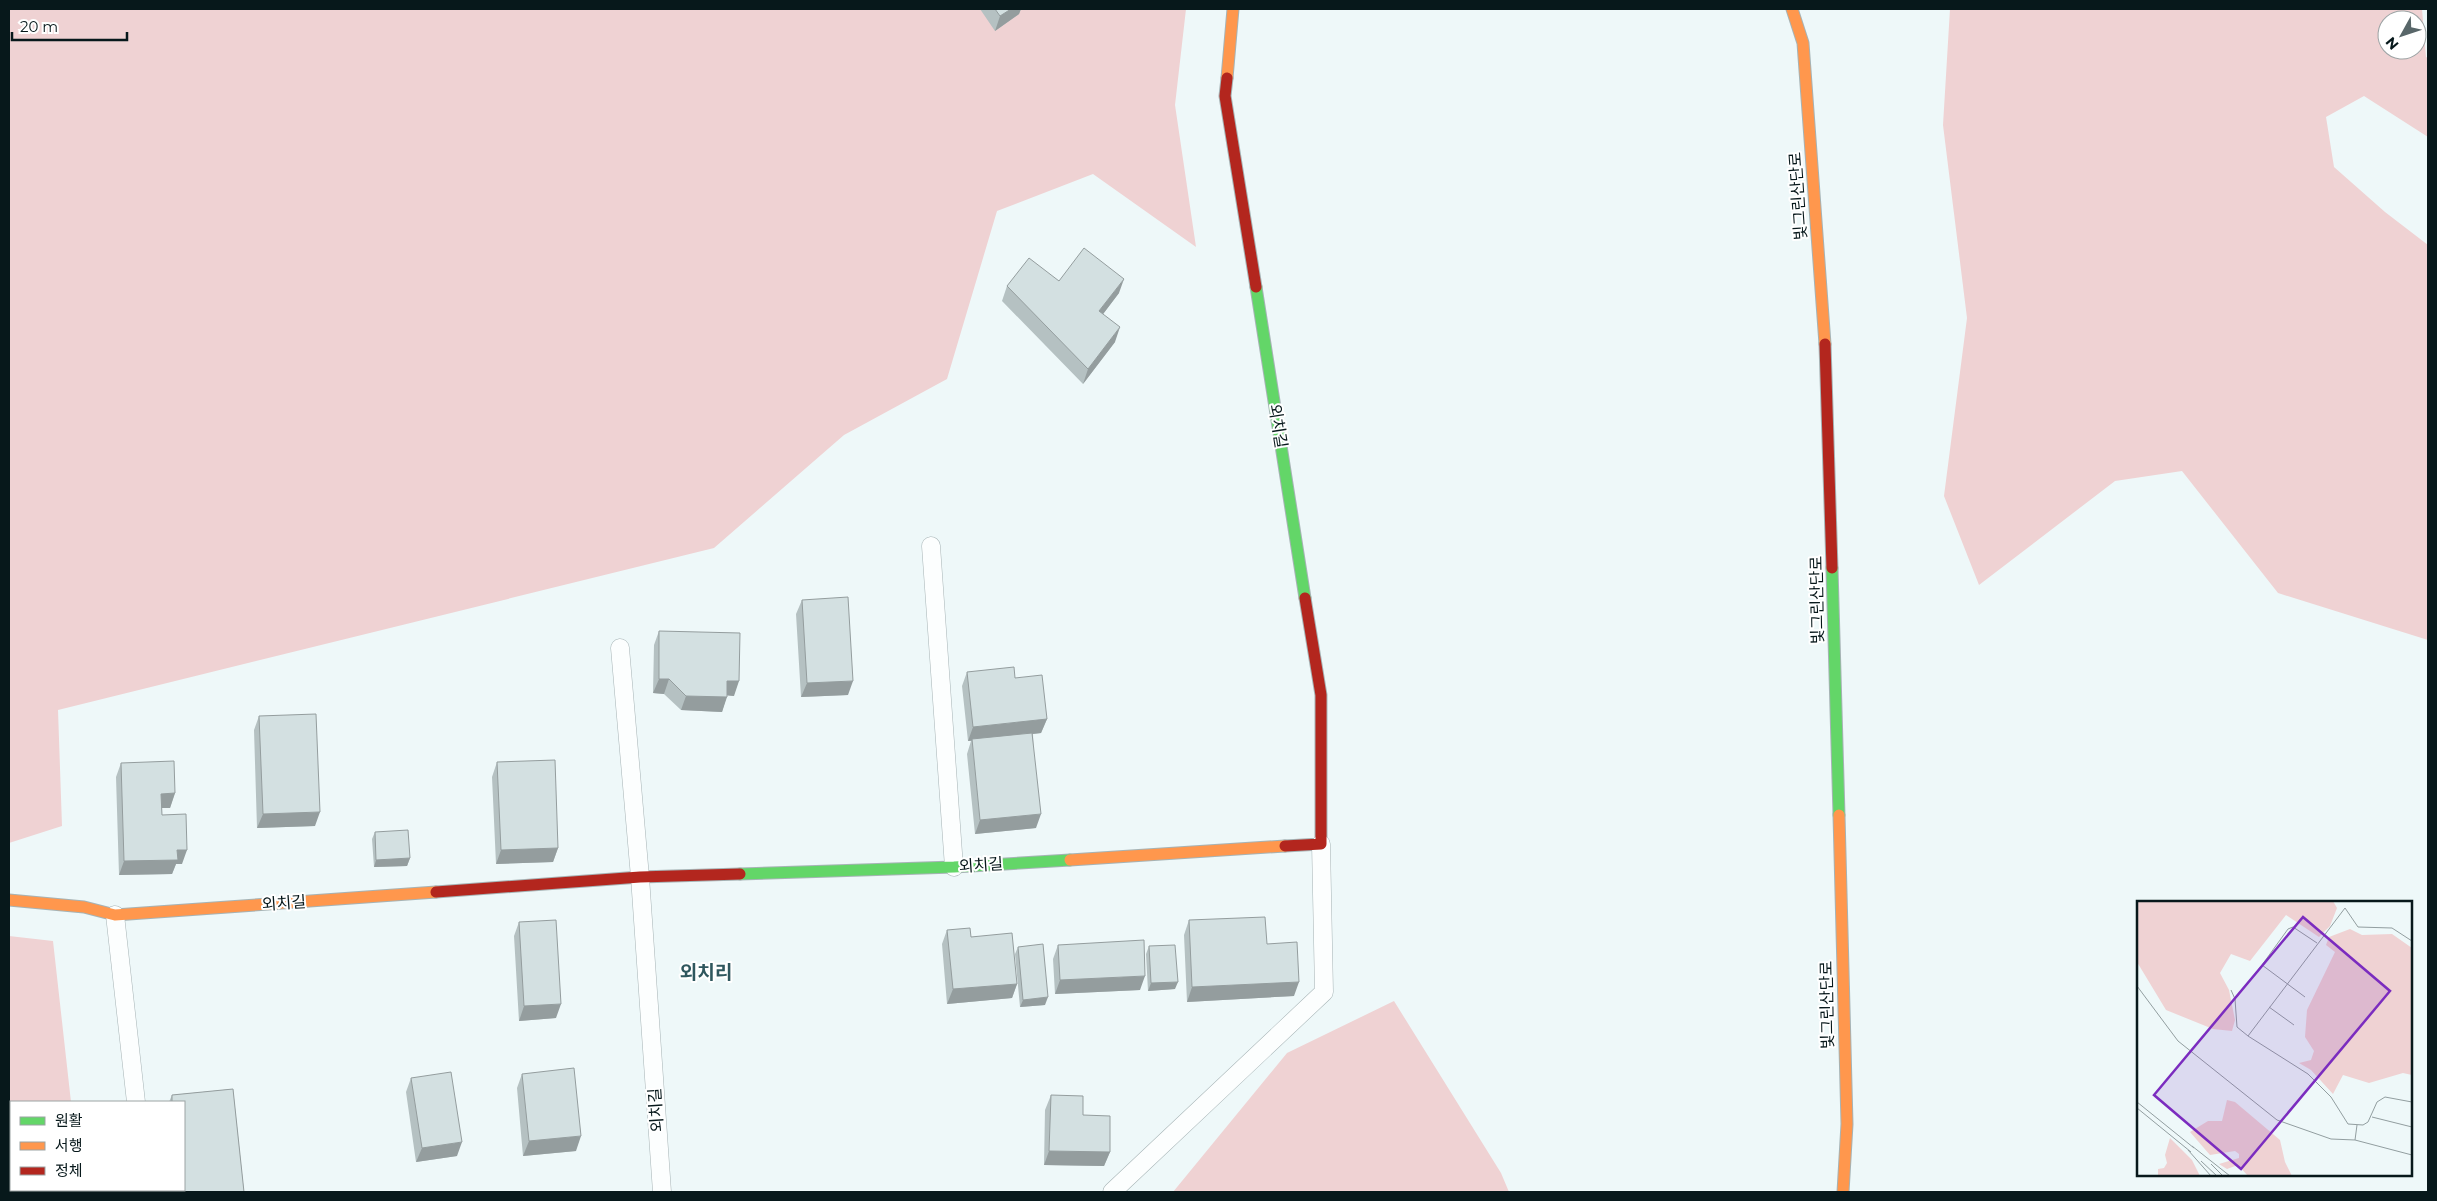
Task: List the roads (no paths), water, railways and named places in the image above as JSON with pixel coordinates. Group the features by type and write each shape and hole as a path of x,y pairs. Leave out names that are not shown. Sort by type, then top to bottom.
{"street":[{"name":"외치길","path":"115,915 640,877 954,867 1321,844 1321,695 1225,96 1233,9"},
{"name":"빛그린산단로","path":"1792,9 1803,43 1827,365 1847,1124 1844,1192"},
{"path":"9,900 84,906 115,915"}],"lane":[{"path":"931,546 954,867"},
{"name":"외치길","path":"620,648 640,877 662,1192"},
{"name":"외치길","path":"1112,1192 1324,992 1321,844"},
{"path":"115,915 136,1101"}],"district":[{"name":"외치리","path":"706,972"}]}
